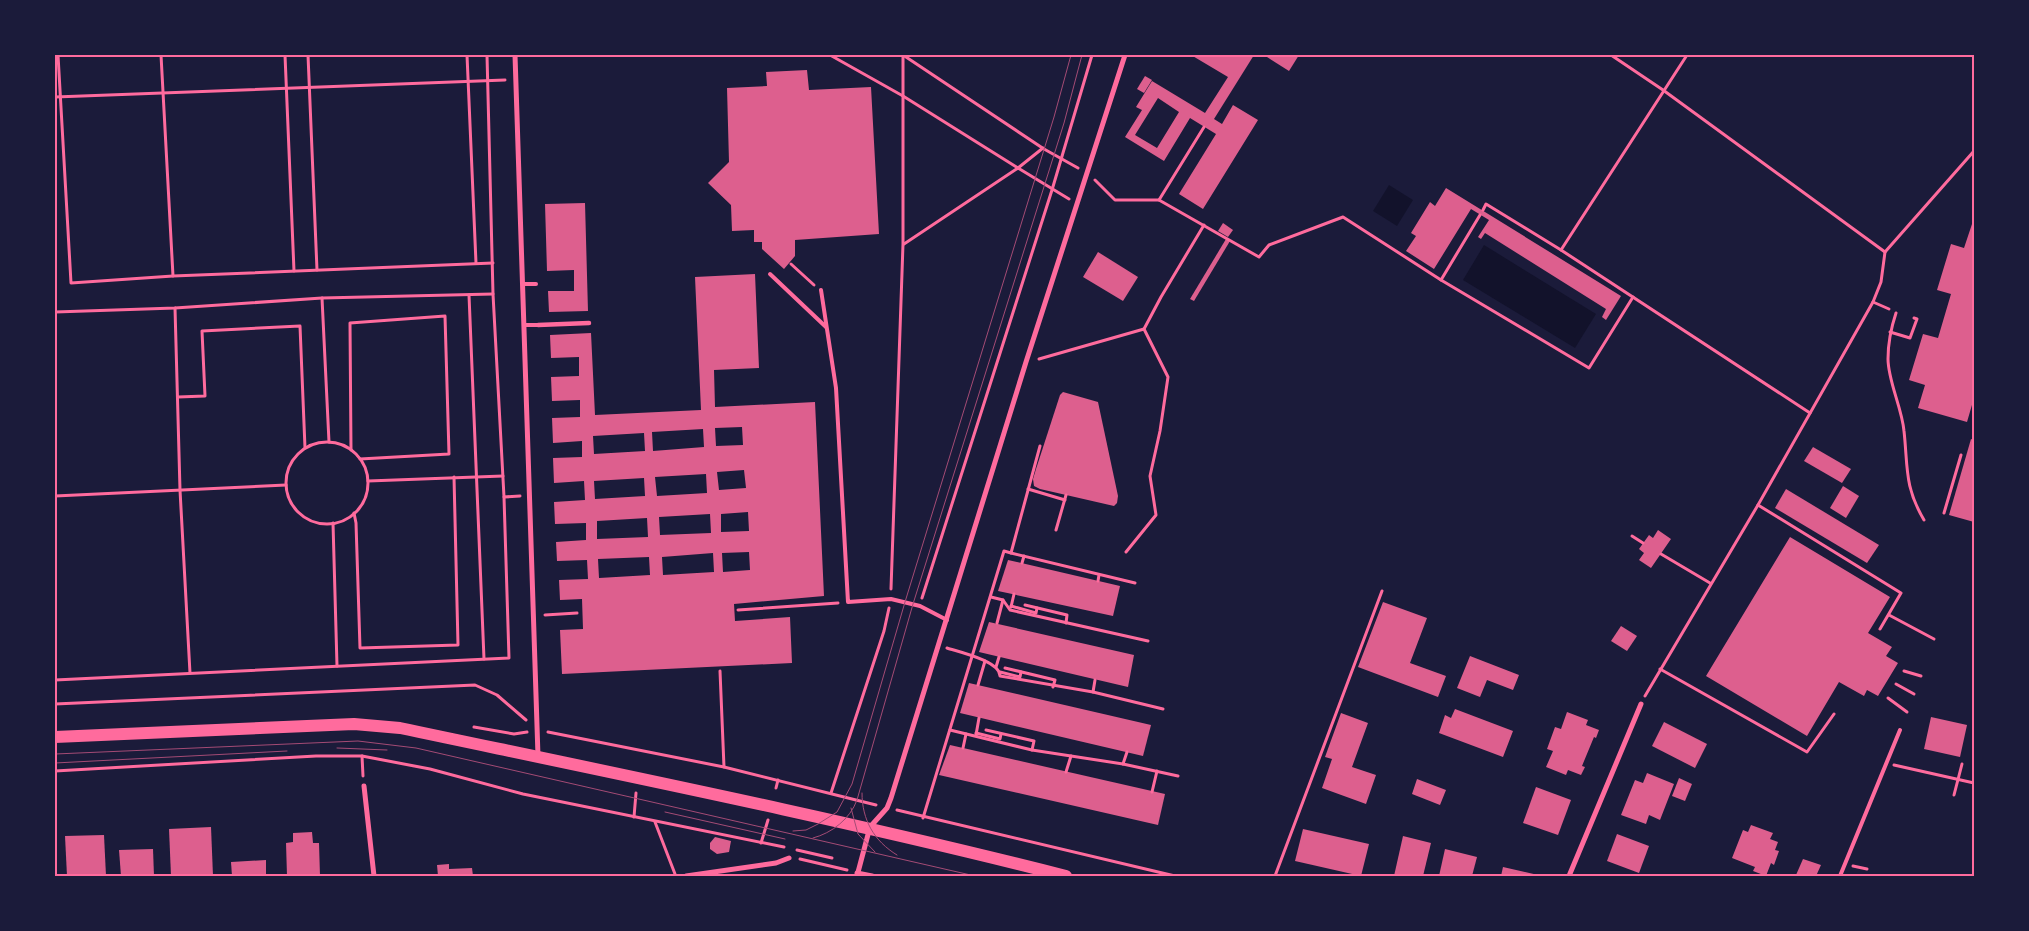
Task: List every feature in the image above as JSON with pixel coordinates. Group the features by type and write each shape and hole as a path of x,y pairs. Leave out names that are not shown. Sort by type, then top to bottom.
{"main road":[{"path":"55,736 354,724 400,728 638,776 870,827 1066,876"}],"street":[{"path":"514,55 524,284 538,757"},
{"path":"872,876 857,874 870,827 887,808 891,798 1026,362 1125,55"},
{"path":"538,325 589,322"},
{"path":"1569,876 1641,704"},
{"path":"364,786 374,876"},
{"path":"686,876 776,862 789,858"}],"lane":[{"path":"770,274 826,327"},
{"path":"524,284 536,284"},
{"path":"820,290 836,388 848,602 891,598 920,606 947,620"},
{"path":"525,326 538,325"},
{"path":"1840,876 1900,730"}],"path":[{"path":"58,55 72,283 173,276 493,263"},
{"path":"162,55 173,276"},
{"path":"285,55 294,271"},
{"path":"308,55 318,270"},
{"path":"467,55 476,263"},
{"path":"55,680 508,658 504,497 494,294 487,55"},
{"path":"830,55 903,96 1052,190 1078,204"},
{"path":"831,794 884,631 891,598 903,244 903,55"},
{"path":"903,55 1061,160 1088,172 1115,200 1159,200 1259,257 1269,245 1343,217 1441,280 1589,368 1632,297"},
{"path":"920,606 1052,190 1092,55"},
{"path":"1611,55 1663,90 1885,252"},
{"path":"1561,250 1686,55"},
{"path":"55,97 516,80"},
{"path":"1159,200 1204,127"},
{"path":"903,244 1018,168 1043,148"},
{"path":"1641,704 1873,302 1881,282 1885,252 1974,150"},
{"path":"1483,210 1486,204 1561,250 1810,413"},
{"path":"1441,280 1480,215"},
{"path":"1026,362 1144,330 1161,297 1204,225"},
{"path":"791,264 804,276"},
{"path":"55,312 176,308 322,298 494,294"},
{"path":"469,295 478,476 484,659"},
{"path":"322,298 329,442"},
{"path":"1873,302 1888,308"},
{"path":"176,308 180,490 190,673"},
{"path":"1896,313 1890,332 1888,360 1904,430 1908,484 1912,498 1924,520"},
{"path":"351,450 350,323 445,316 449,454 360,460"},
{"path":"1890,332 1910,338 1917,319 1914,318"},
{"path":"178,397 206,396 202,331 300,326 305,448"},
{"path":"1126,552 1156,515 1150,476 1160,431 1168,377 1144,330"},
{"path":"329,442 341,444 351,450 366,469 368,482 362,504 345,520 333,523 313,521 296,510 289,498 286,485 288,471 293,459 305,448 315,443 329,442"},
{"path":"1011,553 1040,446"},
{"path":"1944,513 1961,455"},
{"path":"368,482 503,476"},
{"path":"354,513 356,523 360,648 458,645 454,478"},
{"path":"55,496 286,485"},
{"path":"1028,490 1065,500"},
{"path":"1056,530 1066,495"},
{"path":"504,497 531,496"},
{"path":"1758,504 1900,593 1880,629"},
{"path":"333,523 337,666"},
{"path":"1632,536 1643,543"},
{"path":"923,817 1004,551 1134,583"},
{"path":"1661,554 1710,583"},
{"path":"1022,563 1024,556"},
{"path":"1098,581 1099,575"},
{"path":"1275,876 1382,591"},
{"path":"1010,608 1014,594"},
{"path":"991,597 1003,600 1010,608 1066,623 1148,641"},
{"path":"997,623 1003,600"},
{"path":"738,610 830,603"},
{"path":"1025,605 1067,615 1066,623"},
{"path":"1010,608 1036,613 1037,608"},
{"path":"534,615 577,613"},
{"path":"1889,614 1934,639"},
{"path":"939,646 985,661 996,667 1000,672 1000,676 1053,687 1093,692 1163,710"},
{"path":"996,667 999,656"},
{"path":"978,685 985,661"},
{"path":"1005,668 1054,680 1053,687"},
{"path":"1660,670 1807,752 1834,714"},
{"path":"720,671 724,767"},
{"path":"1906,671 1919,676"},
{"path":"1000,672 1020,677 1021,672"},
{"path":"1093,692 1095,680"},
{"path":"55,704 475,685 497,695 538,730 724,767 879,806"},
{"path":"1898,685 1914,694"},
{"path":"1888,698 1907,712"},
{"path":"976,735 979,718"},
{"path":"950,730 1000,739 1001,734"},
{"path":"986,730 1034,741 1032,750"},
{"path":"963,748 966,734"},
{"path":"976,735 1032,750 1124,764 1178,776"},
{"path":"1124,764 1127,752"},
{"path":"55,771 316,756 362,756 430,770 524,794 786,848"},
{"path":"362,756 364,786"},
{"path":"1066,772 1071,756"},
{"path":"1886,764 1974,782"},
{"path":"1954,795 1962,764"},
{"path":"1152,792 1157,772"},
{"path":"776,788 778,780"},
{"path":"634,817 636,791"},
{"path":"896,810 1175,876"},
{"path":"761,843 770,812"},
{"path":"655,821 676,876"},
{"path":"795,850 832,858"},
{"path":"789,858 812,860 857,874"}],"shaded area":[{"path":"1389,185 1413,200 1397,226 1373,211"},
{"path":"1484,245 1596,314 1575,348 1463,280"}],"building":[{"path":"1191,55 1254,55 1214,119 1222,124 1233,105 1258,120 1203,209 1179,194 1216,134 1190,118 1164,161 1125,137 1142,110 1136,107 1152,81 1205,113 1228,77","holes":["1158,98 1179,112 1157,148 1135,135"]},
{"path":"1268,55 1299,55 1289,71 1267,57"},
{"path":"807,70 809,90 871,87 879,234 795,240 795,256 784,269 762,249 762,242 754,242 754,230 732,231 731,205 708,183 729,162 727,88 767,86 766,72"},
{"path":"1145,76 1152,80 1144,93 1137,89"},
{"path":"1446,188 1621,296 1606,320 1602,317 1606,309 1485,233 1481,239 1478,237 1489,220 1471,209 1434,269 1406,251 1416,236 1411,233 1430,202 1435,206"},
{"path":"585,203 588,311 549,312 548,291 574,291 574,270 547,271 545,204"},
{"path":"1223,223 1233,230 1228,237 1218,231"},
{"path":"1972,224 1974,224 1974,398 1967,422 1918,408 1925,385 1909,380 1923,334 1938,338 1951,294 1937,290 1951,244 1964,248"},
{"path":"1226,239 1230,241 1194,301 1190,299"},
{"path":"1098,252 1138,277 1123,301 1083,277"},
{"path":"755,274 759,368 714,370 715,407 815,402 824,596 734,604 735,621 790,617 792,663 562,674 560,630 583,629 582,599 560,600 559,580 588,579 587,560 557,561 556,542 586,540 586,523 555,524 554,502 585,500 584,481 554,483 553,458 582,457 582,441 553,443 552,418 580,417 580,400 552,401 551,377 579,376 579,357 551,358 550,335 591,333 595,415 701,410 695,277","holes":["742,427 743,445 716,446 715,428","703,429 704,447 653,451 652,432","644,433 645,451 594,454 593,436","744,470 746,488 719,490 717,472","706,474 707,493 657,496 655,477","644,478 645,496 595,499 594,481","748,512 749,531 721,532 721,514","710,514 711,533 660,535 659,517","647,518 648,537 597,539 597,521","749,552 750,570 723,572 722,553","713,553 714,572 663,575 662,557","649,557 650,575 599,578 598,559"]},
{"path":"1063,392 1098,402 1118,496 1117,503 1114,506 1034,486 1033,479 1036,469 1060,395"},
{"path":"1971,439 1974,440 1974,522 1949,515"},
{"path":"1813,447 1851,469 1842,483 1804,461"},
{"path":"1843,486 1859,496 1846,518 1830,508"},
{"path":"1786,489 1879,545 1867,563 1775,508"},
{"path":"1658,530 1671,539 1651,568 1639,560 1644,553 1639,549 1649,535 1653,538"},
{"path":"1790,537 1890,597 1868,633 1892,647 1886,656 1898,663 1878,696 1867,690 1864,696 1839,682 1807,736 1706,676"},
{"path":"1008,560 1120,586 1113,616 998,591"},
{"path":"1383,602 1427,618 1410,663 1446,676 1438,697 1358,667"},
{"path":"989,622 1134,655 1128,687 979,652"},
{"path":"1621,626 1637,636 1627,651 1611,641"},
{"path":"1470,656 1519,675 1513,690 1487,680 1480,697 1457,688"},
{"path":"969,683 1151,725 1143,756 960,713"},
{"path":"1455,709 1513,731 1503,757 1439,733 1445,715 1451,718"},
{"path":"1567,712 1588,720 1586,725 1599,730 1596,738 1594,737 1582,766 1585,767 1581,775 1568,770 1566,775 1546,767 1553,751 1547,749 1555,727 1561,729"},
{"path":"1341,713 1368,723 1352,767 1376,775 1366,804 1322,788 1332,759 1325,757"},
{"path":"1931,717 1967,725 1960,757 1924,749"},
{"path":"1664,722 1707,744 1695,768 1652,746"},
{"path":"950,745 1165,794 1158,825 939,775"},
{"path":"1647,773 1674,784 1660,820 1649,815 1646,824 1621,815 1635,780 1643,783"},
{"path":"1679,778 1692,784 1685,801 1672,796"},
{"path":"1417,779 1446,790 1440,805 1412,794"},
{"path":"1536,787 1571,800 1558,835 1523,823"},
{"path":"1751,825 1773,833 1770,839 1778,842 1775,850 1779,851 1774,865 1771,863 1766,876 1753,871 1755,867 1732,858 1743,830 1748,832"},
{"path":"211,827 213,876 171,876 169,829"},
{"path":"1303,829 1369,844 1361,876 1295,861"},
{"path":"312,832 313,843 319,843 320,876 287,876 286,843 293,842 293,833"},
{"path":"1617,834 1649,846 1639,873 1607,861"},
{"path":"104,835 106,876 67,876 65,836"},
{"path":"1403,836 1431,843 1423,876 1394,876"},
{"path":"715,837 731,841 729,852 717,854 710,849 710,843"},
{"path":"153,849 154,876 121,876 119,850"},
{"path":"1445,849 1477,857 1472,876 1439,876"},
{"path":"1803,859 1821,865 1816,876 1796,875"},
{"path":"266,860 266,876 232,876 231,862"},
{"path":"449,864 449,869 472,868 473,876 438,876 437,865"},
{"path":"1503,867 1538,875 1538,876 1501,876"}],"tram line":[{"path":"793,831 806,830 837,812 852,784 905,602 1054,117 1071,55"},
{"path":"813,838 827,833 840,824 850,813 857,800 913,604 1064,123 1082,55"},
{"path":"55,754 358,741 416,748 975,876"},
{"path":"337,748 387,750"},
{"path":"55,763 287,751"},
{"path":"862,793 864,812 871,829 882,843 897,855"},
{"path":"851,808 858,834 875,852"},
{"path":"665,812 785,839"}]}
